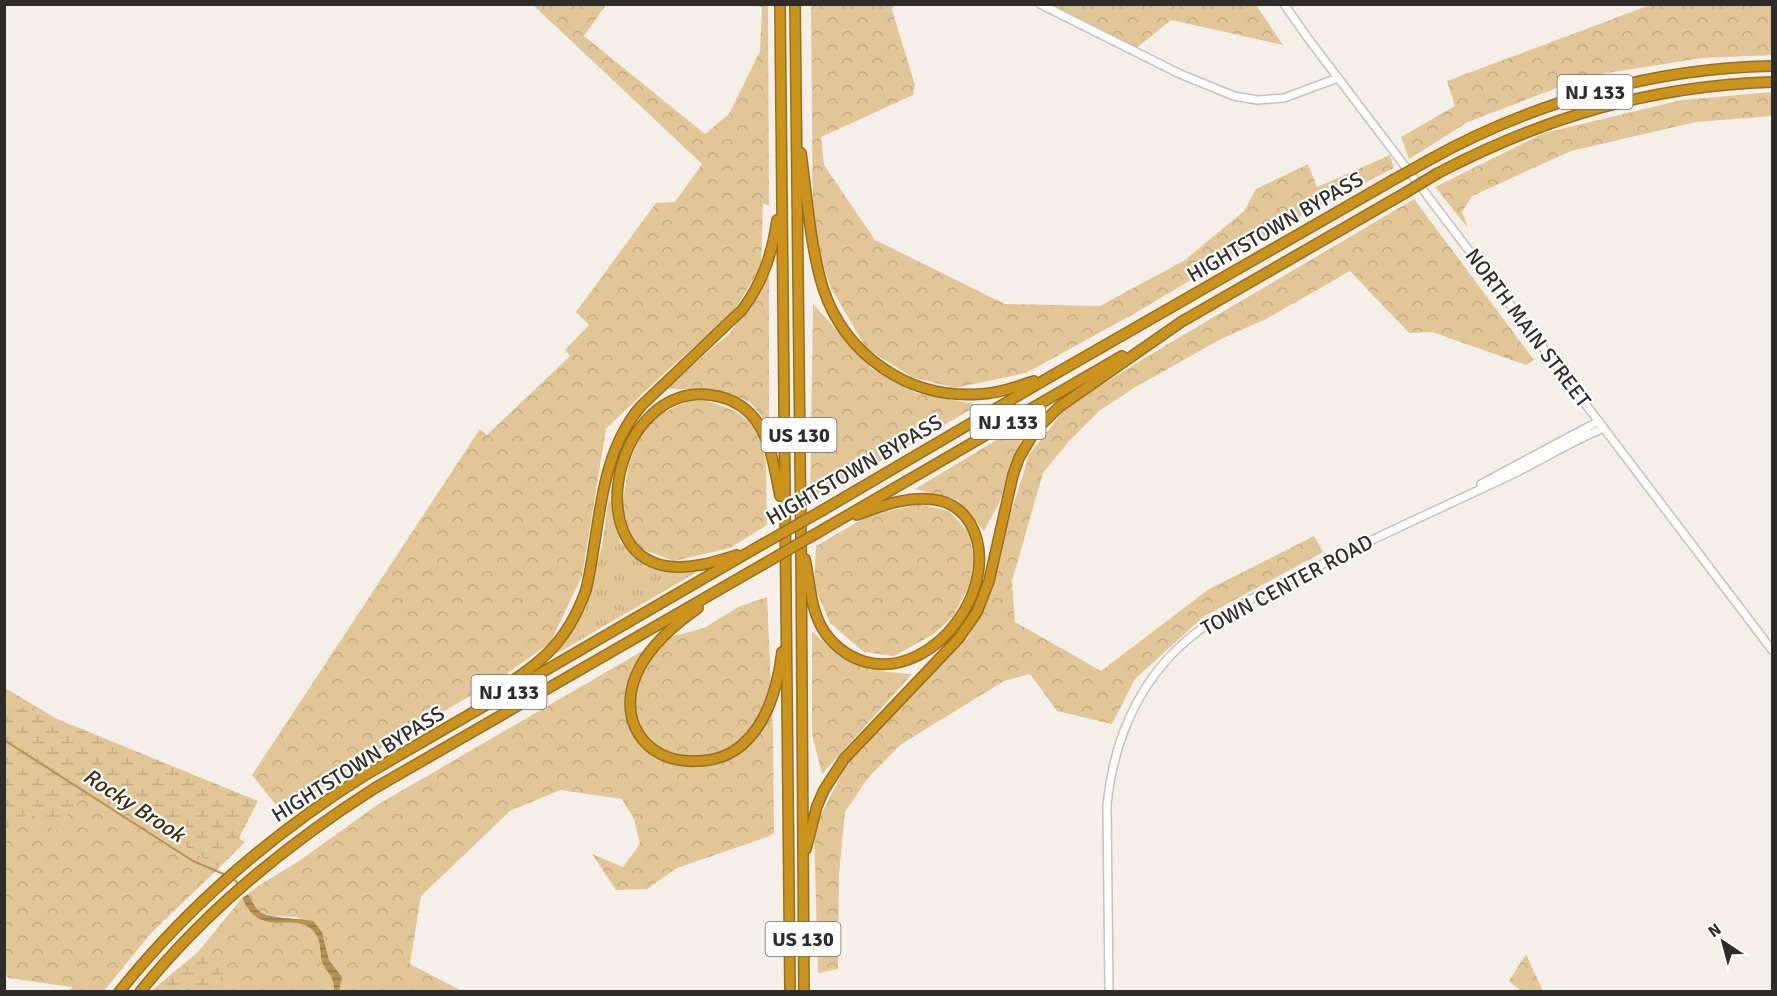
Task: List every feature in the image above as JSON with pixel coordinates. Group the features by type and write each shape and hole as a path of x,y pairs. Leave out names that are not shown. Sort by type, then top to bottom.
{"highway":[{"name":"US 130","path":"780,4 790,992"},
{"name":"US 130","path":"795,4 804,992"},
{"name":"HIGHTSTOWN BYPASS","path":"120,992 154,950 207,896 269,842 318,806 382,765 1393,180 1466,140 1515,119 1591,93 1692,72 1773,66"},
{"name":"HIGHTSTOWN BYPASS","path":"140,992 174,953 222,905 284,851 375,788 1438,174 1511,138 1597,108 1682,90 1773,82"},
{"path":"796,115 820,274 836,316 855,345 886,371 916,385 948,393 995,392 1048,378"},
{"path":"382,765 532,668 545,657 567,631 586,590 608,468 617,441 641,406 732,322 752,297 770,258 782,191"},
{"path":"803,866 817,806 833,774 856,745 959,638 977,612 989,581 1013,475 1019,458 1035,431 1059,407 1184,320"},
{"path":"758,547 711,563 683,567 660,564 650,560 634,548 620,523 618,485 629,445 649,417 668,403 687,396 699,395 729,400 747,411 761,427 770,446 785,517"},
{"path":"801,541 814,609 827,636 844,651 863,661 895,664 921,654 943,637 963,613 978,574 978,541 975,532 961,511 941,501 916,499 883,506 828,527"},
{"path":"751,572 680,621 646,658 635,679 631,701 634,723 643,741 657,753 679,761 690,762 725,755 744,743 763,718 773,697 786,623"}],"street":[{"path":"1040,4 1180,74 1234,96 1257,100 1284,98 1338,78"},
{"name":"NORTH MAIN STREET","path":"1284,4 1773,650"},
{"name":"TOWN CENTER ROAD","path":"1434,510 1599,421"},
{"name":"TOWN CENTER ROAD","path":"1109,992 1107,805 1109,785 1118,746 1141,694 1176,650 1208,625 1234,609 1604,428"}],"green space":[{"path":"532,4 606,5 584,36 705,134 729,114 760,51 762,7 753,5 768,5 769,206 763,203 761,267 733,312 606,429 582,576 550,643 499,679 369,755 284,815 252,775 480,429 487,435 570,356 565,350 589,325 576,312 656,203 675,202 702,164"},
{"path":"811,5 894,5 892,10 915,85 913,95 821,137 824,165 875,240 1005,304 1100,306 1185,260 1244,211 1256,189 1308,164 1317,187 1390,155 1394,168 1285,224 1137,312 1026,373 955,388 912,377 866,348 831,288 813,236"},
{"path":"1049,5 1256,5 1283,45 1171,20 1134,50"},
{"path":"1650,5 1772,5 1772,55 1702,58 1588,76 1468,122 1409,159 1401,137 1455,106 1447,81"},
{"path":"1772,92 1772,116 1696,122 1571,151 1472,196 1462,212 1468,228 1435,187 1544,133 1682,100"},
{"path":"1414,199 1534,360 1526,365 1432,332 1409,333 1350,271 1266,319 1221,339 1134,388 1099,411 1070,440 1043,473 1012,581 1015,622 1101,671 1209,589 1314,536 1323,552 1203,617 1135,679 1112,724 1057,711 1030,674 1004,681 900,745 868,778 845,812 839,875 838,969 818,973 814,828 846,766 909,695 968,638 989,596 1008,522 1029,455 1067,406"},
{"path":"769,276 769,425 750,402 715,389 665,389 730,333"},
{"path":"813,304 871,368 916,393 979,405 810,501"},
{"path":"697,397 735,411 760,430 766,463 767,525 730,548 674,561 639,548 621,514 629,463 640,437 658,415"},
{"path":"1028,421 999,503 984,531 958,500 915,489"},
{"path":"609,496 620,542 645,566 697,572 556,654 586,608 602,546"},
{"path":"919,504 949,511 969,533 974,560 969,586 953,616 934,634 894,656 864,652 830,623 814,586 816,546 868,516"},
{"path":"767,597 773,730 774,833 677,868 647,889 616,890 592,854 623,867 640,844 634,819 622,799 560,790 510,811 421,896 410,964 462,991 339,991 342,977 329,960 322,932 297,917 273,916 259,912 248,894 377,805 663,639 704,628 738,607"},
{"path":"812,631 840,657 886,672 912,674 822,774 812,734"},
{"path":"5,688 57,719 5,702"},
{"path":"5,702 57,719 258,801 239,838 245,842 219,868 99,792 89,802 80,797 56,832 30,813 5,829"},
{"path":"99,792 219,868 151,933 104,991 69,991 72,987 8,978 5,972 4,829 30,813"},
{"path":"242,898 250,911 259,918 268,922 306,925 316,934 322,962 332,977 334,991 212,991 225,969 198,952"},
{"path":"198,952 226,969 212,991 151,991"},
{"path":"1526,954 1543,991 1521,991 1509,981"}],"shaded area":[{"path":"248,894 263,914 313,921 322,932 329,960 342,977 339,991 334,991 332,977 322,962 316,934 306,925 268,922 259,918 250,911 242,898"}],"waterway":[{"name":"Rocky Brook","path":"4,740 193,861 226,875"},
{"name":"Rocky Brook","path":"231,878 239,886"}]}
